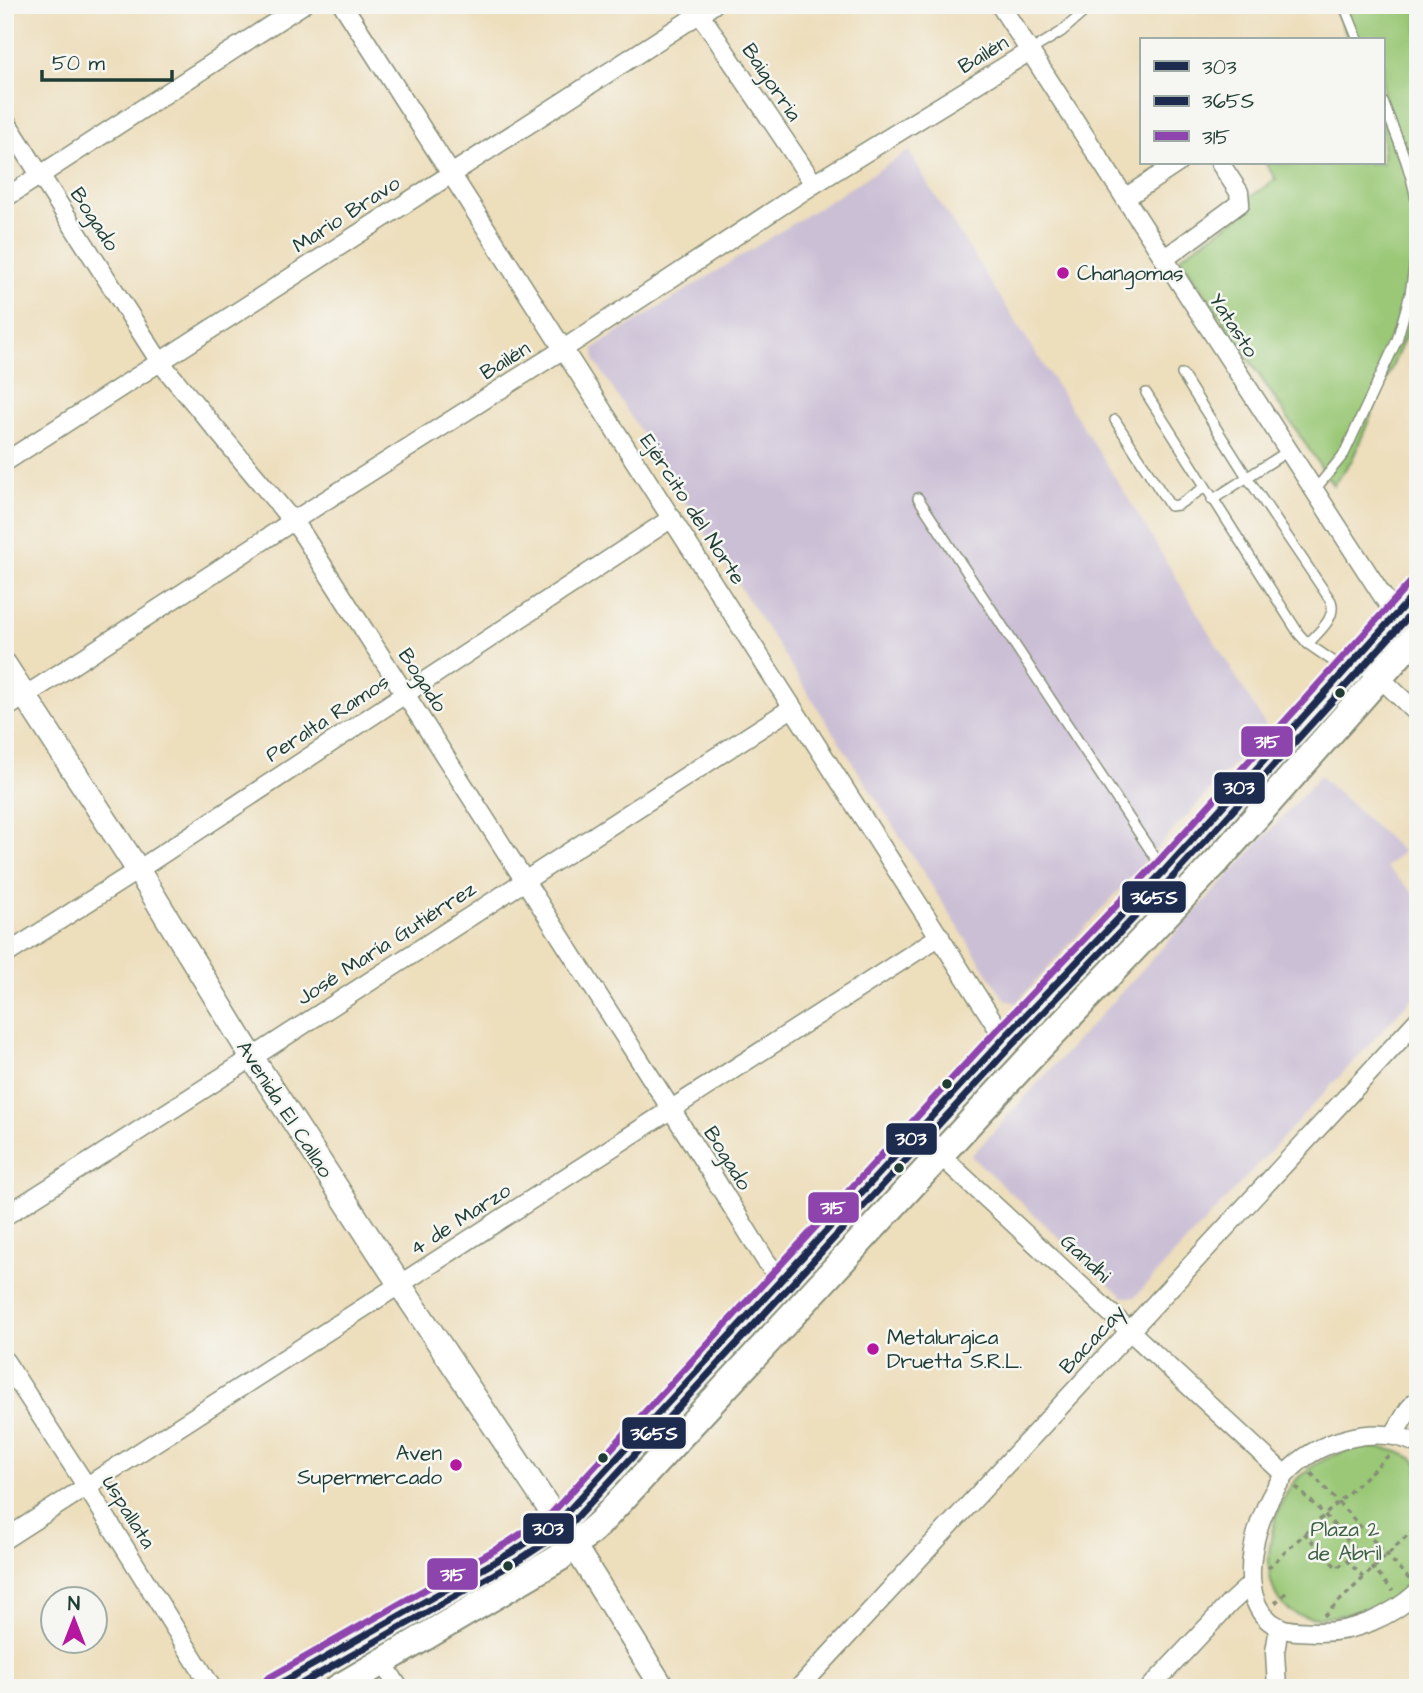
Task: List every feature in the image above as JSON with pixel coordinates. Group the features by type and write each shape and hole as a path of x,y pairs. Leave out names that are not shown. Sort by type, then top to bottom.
{"main road":[{"path":"272,1688 514,1551 558,1522 1004,1038 1164,871 1418,590"},
{"path":"338,1688 530,1576 575,1547 599,1524 1187,892 1418,634"}],"street":[{"path":"5,198 302,5"},
{"name":"Ejército del Norte","path":"343,5 1004,1038"},
{"name":"Yatasto","path":"1000,5 1395,615"},
{"name":"Mario Bravo","path":"5,462 702,8"},
{"name":"Baigorria","path":"702,8 814,184"},
{"name":"Bailén","path":"5,709 814,184 1030,51"},
{"name":"Bogado","path":"5,120 160,362 293,521 766,1261 781,1280"},
{"path":"1125,198 1176,164"},
{"path":"1164,259 1240,203 1238,192 1221,164"},
{"name":"Peralta Ramos","path":"5,955 672,518"},
{"path":"1378,677 1395,615"},
{"path":"1353,664 1378,677 1418,714"},
{"name":"Avenida El Callao","path":"5,665 138,870 253,1059 575,1547 663,1688"},
{"name":"José María Gutiérrez","path":"5,1216 253,1059 523,880 792,708"},
{"name":"4 de Marzo","path":"5,1539 940,936"},
{"name":"Bacacay","path":"799,1688 1418,1020"},
{"name":"Gandhi","path":"920,1130 940,1155 1285,1475"},
{"name":"Uspallata","path":"5,1361 212,1688"},
{"path":"1412,1597 1374,1621 1352,1628 1307,1632 1279,1628 1261,1611 1251,1584 1255,1544 1270,1497 1285,1475 1300,1461 1337,1442 1364,1434 1406,1439 1418,1399"},
{"path":"1150,1688 1251,1584"},
{"path":"1277,1688 1275,1653 1279,1628"},
{"path":"383,1663 399,1688"}],"lane":[{"path":"1030,51 1061,32 1091,5"},
{"path":"1344,5 1357,38"},
{"path":"1384,104 1407,161 1418,214"},
{"path":"1314,491 1344,454 1397,340 1410,294 1418,240"},
{"path":"1182,374 1247,477 1331,601 1334,608 1331,616 1308,644"},
{"path":"1146,393 1212,500 1308,644 1353,664"},
{"path":"1115,420 1170,506 1178,505 1205,488"},
{"path":"1212,500 1288,451"},
{"path":"918,498 1164,871 1187,892"}],"path":[{"path":"1251,1584 1406,1439"},
{"path":"1300,1461 1388,1556 1412,1597"},
{"path":"1285,1475 1374,1569 1412,1597"},
{"path":"1307,1632 1418,1525"},
{"path":"1304,1533 1337,1568 1347,1560 1364,1578"}],"shaded area":[{"path":"909,151 1125,493 1267,728 1016,1003 1005,1000 595,361 594,348"},
{"path":"1320,776 1403,852 1386,867 1418,897 1418,992 1135,1297 1123,1297 971,1156"}],"green space":[{"path":"1333,5 1418,5 1418,309 1413,313 1352,460 1333,485 1180,257 1252,208 1246,200 1276,179 1266,164 1384,164 1384,38 1348,38"},
{"name":"Plaza 2 de Abril","path":"1363,1447 1399,1452 1418,1463 1418,1576 1394,1598 1365,1611 1320,1618 1296,1614 1282,1604 1273,1589 1269,1571 1269,1550 1279,1510 1296,1480 1311,1468 1336,1455"}],"transit line":[{"name":"315","path":"267,1679 509,1542 551,1514 996,1031 1156,864 1410,583"},
{"name":"303","path":"272,1688 514,1551 558,1522 1004,1038 1164,871 1418,590"},
{"name":"365S","path":"294,1688 519,1560 566,1529 1012,1045 1172,878 1418,606"}],"place":[{"name":"Changomas","path":"1063,273"},
{"name":"Metalurgica Druetta S.R.L.","path":"873,1349"},
{"name":"Aven Supermercado","path":"456,1465"}]}
